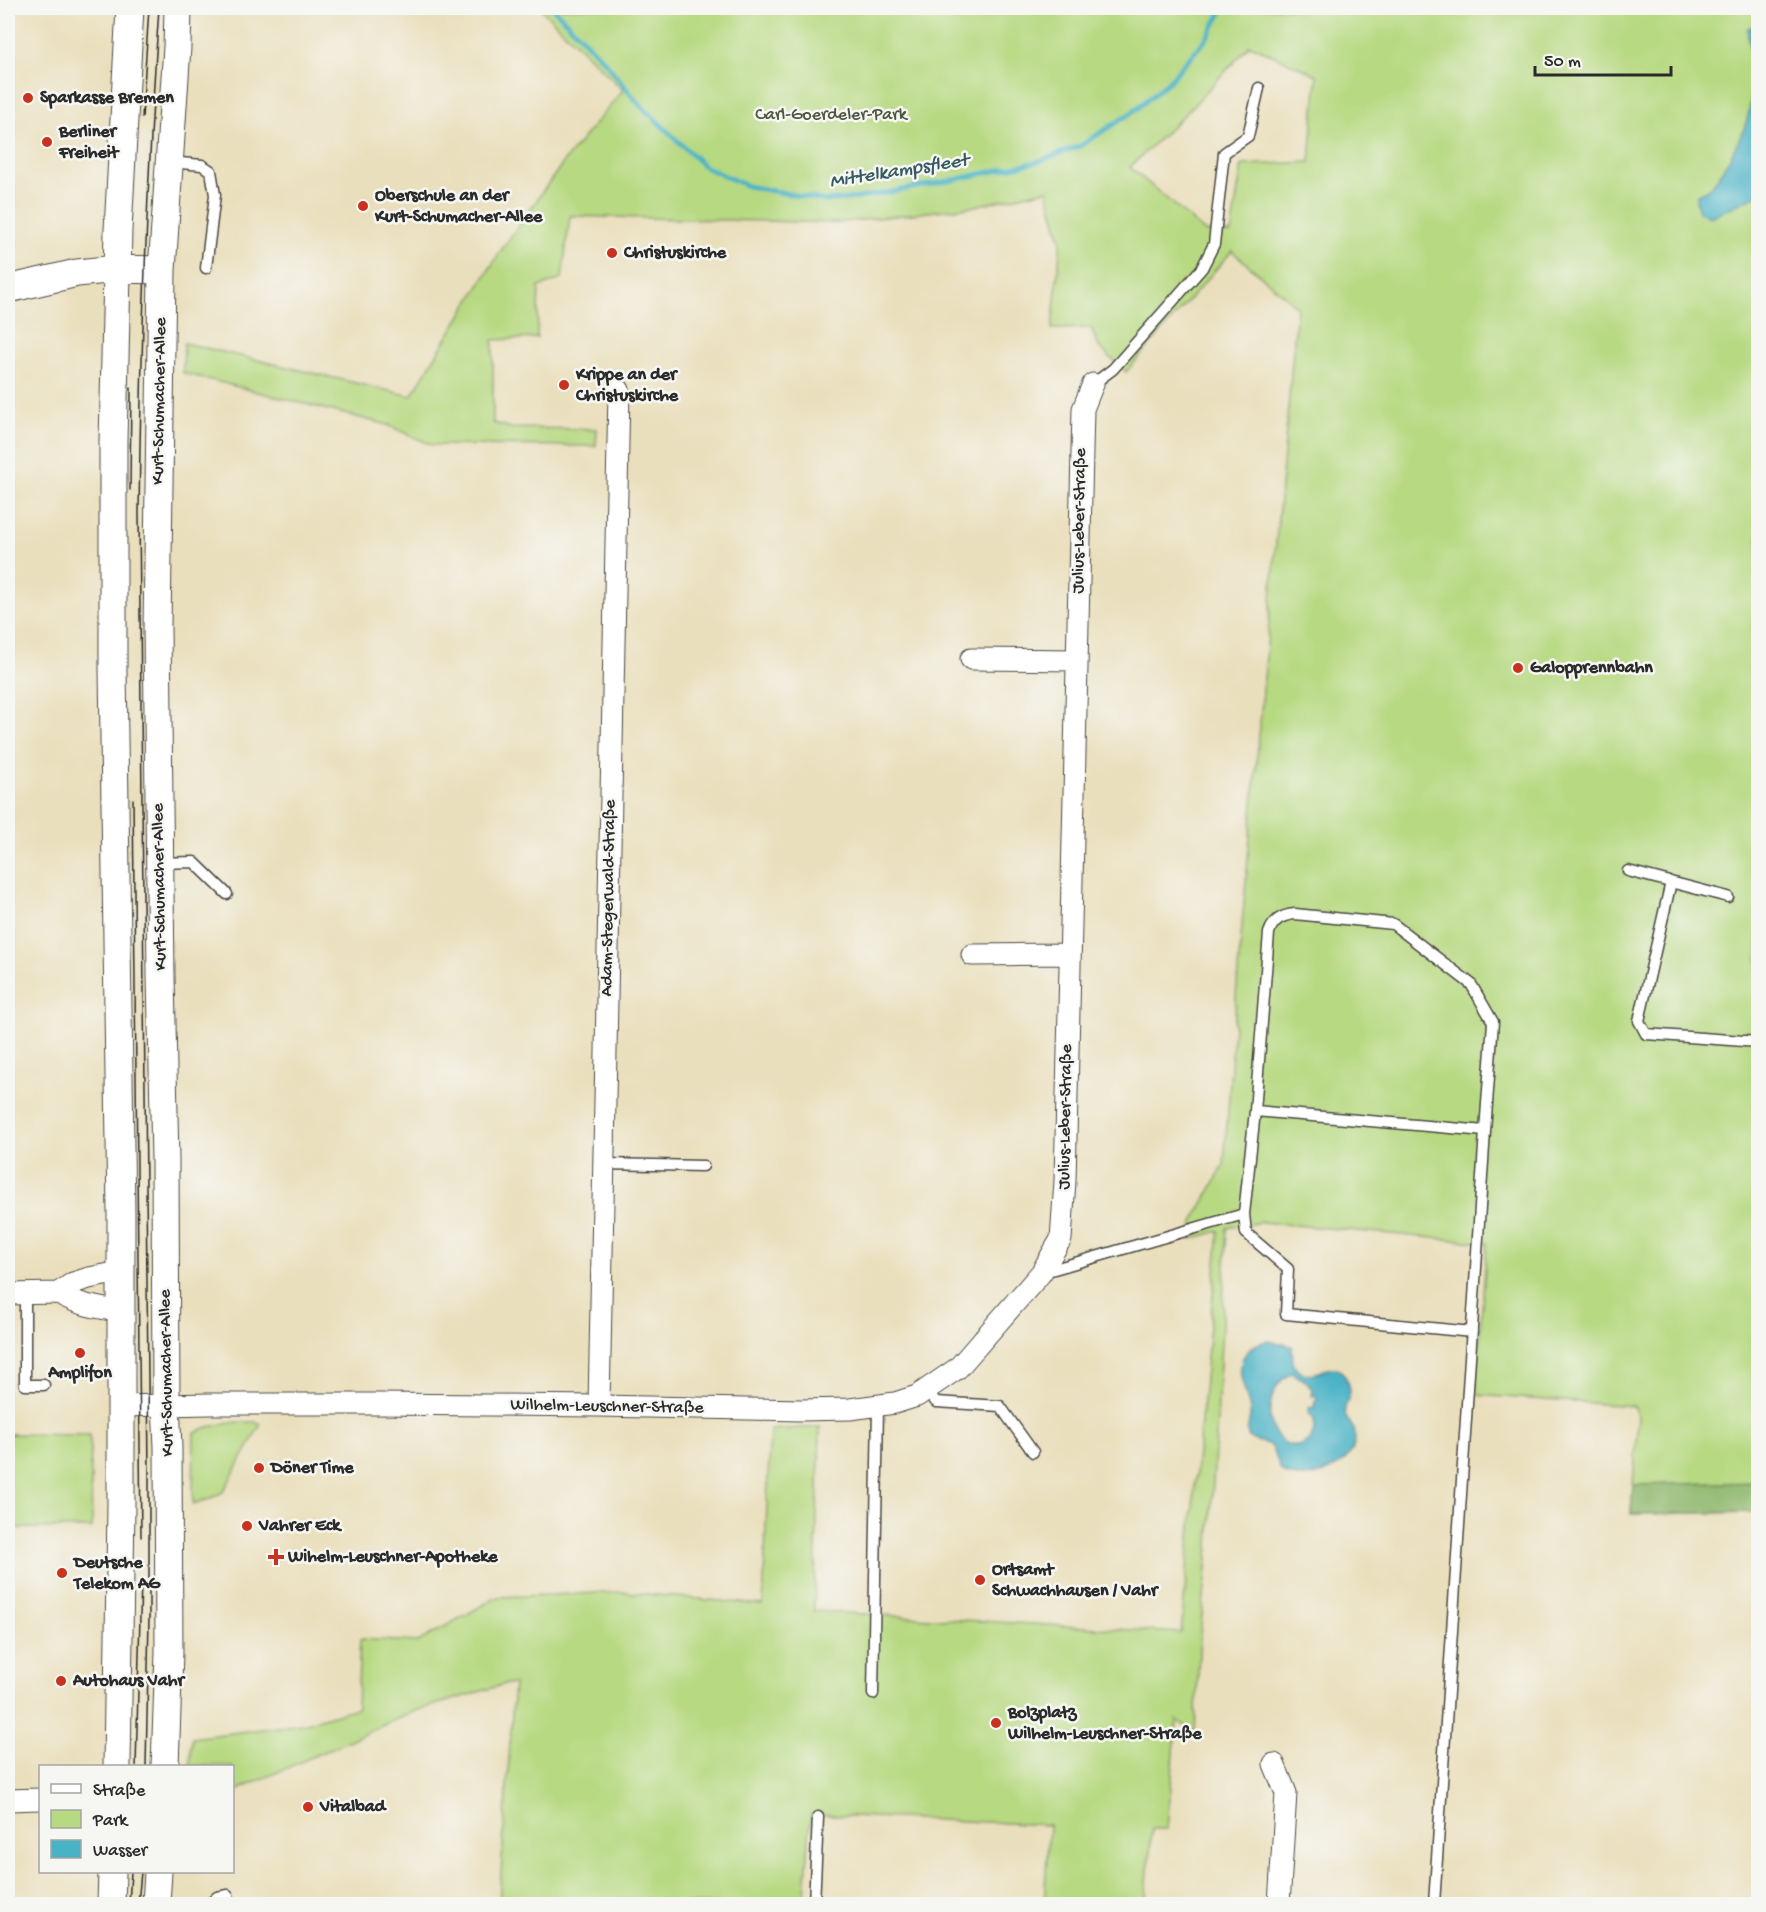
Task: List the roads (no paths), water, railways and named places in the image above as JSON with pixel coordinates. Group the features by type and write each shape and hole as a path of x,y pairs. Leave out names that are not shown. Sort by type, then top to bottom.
{"street":[{"path":"117,1765 121,1213 113,669 113,454 119,196 130,8"},
{"name":"Kurt-Schumacher-Allee","path":"165,1765 169,1652 168,1447 156,630 162,270 178,8"},
{"path":"8,289 77,273 117,269 162,270"},
{"name":"Julius-Leber-Straße","path":"1041,1273 1061,1239 1065,1181 1083,409 1093,384"},
{"name":"Adam-Stegerwald-Straße","path":"598,1406 619,390"},
{"path":"971,659 1077,660"},
{"path":"972,955 1069,954"},
{"path":"16,1294 58,1293 89,1278 120,1272"},
{"name":"Wilhelm-Leuschner-Straße","path":"120,1406 166,1404 598,1406 800,1410 878,1407 917,1396 958,1368 1041,1273"},
{"path":"58,1293 81,1305 120,1311"},
{"path":"1274,1764 1286,1793 1279,1905"},
{"path":"8,1800 39,1799"},
{"path":"111,1905 112,1873"},
{"path":"156,1905 158,1873"}],"lane":[{"path":"1093,384 1113,369 1202,268 1214,244 1224,153 1248,136 1259,88"},
{"path":"170,162 202,165 211,171 215,195 206,268"},
{"path":"159,863 194,862 227,894"},
{"path":"1628,871 1728,897"},
{"path":"1671,882 1639,1021 1646,1034 1758,1042"},
{"path":"1434,1905 1493,1022 1471,984 1393,924 1295,914 1278,918 1269,933 1255,1111 1244,1214 1246,1233 1288,1269 1286,1314 1472,1332"},
{"path":"1255,1111 1485,1131"},
{"path":"603,1164 703,1166"},
{"path":"1041,1273 1244,1214"},
{"path":"16,1294 26,1385 44,1385"},
{"path":"927,1391 936,1402 1000,1406 1033,1452"},
{"path":"873,1694 878,1407"},
{"path":"814,1905 818,1818"},
{"path":"210,1905 217,1897 228,1895"}],"water":[{"path":"1758,24 1758,195 1710,217 1699,212 1696,202 1697,194 1706,190 1717,179 1746,123 1753,79 1748,28"},
{"path":"1268,1341 1292,1346 1293,1365 1300,1372 1314,1374 1333,1368 1339,1370 1348,1382 1350,1393 1345,1414 1354,1430 1354,1444 1351,1453 1344,1460 1326,1472 1305,1477 1286,1474 1280,1469 1271,1446 1252,1440 1248,1436 1250,1412 1242,1380 1241,1365 1248,1351 1257,1344","holes":["1292,1373 1313,1388 1312,1396 1317,1397 1315,1407 1309,1408 1308,1413 1314,1419 1314,1429 1312,1436 1298,1446 1286,1443 1277,1436 1272,1426 1271,1401 1275,1389"]}],"waterway":[{"name":"Mittelkampsfleet","path":"553,8 605,62 639,104 705,167 747,186 826,201 859,198 949,181 1040,161 1080,146 1134,111 1169,81 1206,39 1224,8"}],"tram line":[{"path":"142,118 149,8"},
{"path":"146,1765 149,1473 139,513 145,260 159,8"},
{"path":"130,490 131,388"},
{"path":"133,799 141,1537"},
{"path":"136,1765 141,1579"},
{"path":"129,1904 131,1873"},
{"path":"138,1904 141,1873"}],"place":[{"name":"Sparkasse Bremen","path":"28,98"},
{"name":"Berliner Freiheit","path":"47,142"},
{"name":"Oberschule an der Kurt-Schumacher-Allee","path":"363,206"},
{"name":"Christuskirche","path":"612,253"},
{"name":"Krippe an der Christuskirche","path":"564,385"},
{"name":"Galopprennbahn","path":"1518,668"},
{"name":"Amplifon","path":"80,1353"},
{"name":"Döner Time","path":"259,1468"},
{"name":"Vahrer Eck","path":"247,1526"},
{"name":"Wihelm-Leuschner-Apotheke","path":"276,1557"},
{"name":"Deutsche Telekom AG","path":"62,1573"},
{"name":"Ortsamt Schwachhausen / Vahr","path":"980,1580"},
{"name":"Autohaus Vahr","path":"61,1681"},
{"name":"Bolzplatz Wilhelm-Leuschner-Straße","path":"996,1723"},
{"name":"Vitalbad","path":"308,1807"}],"park label":[{"name":"Carl-Goerdeler-Park","path":"831,115"}]}
